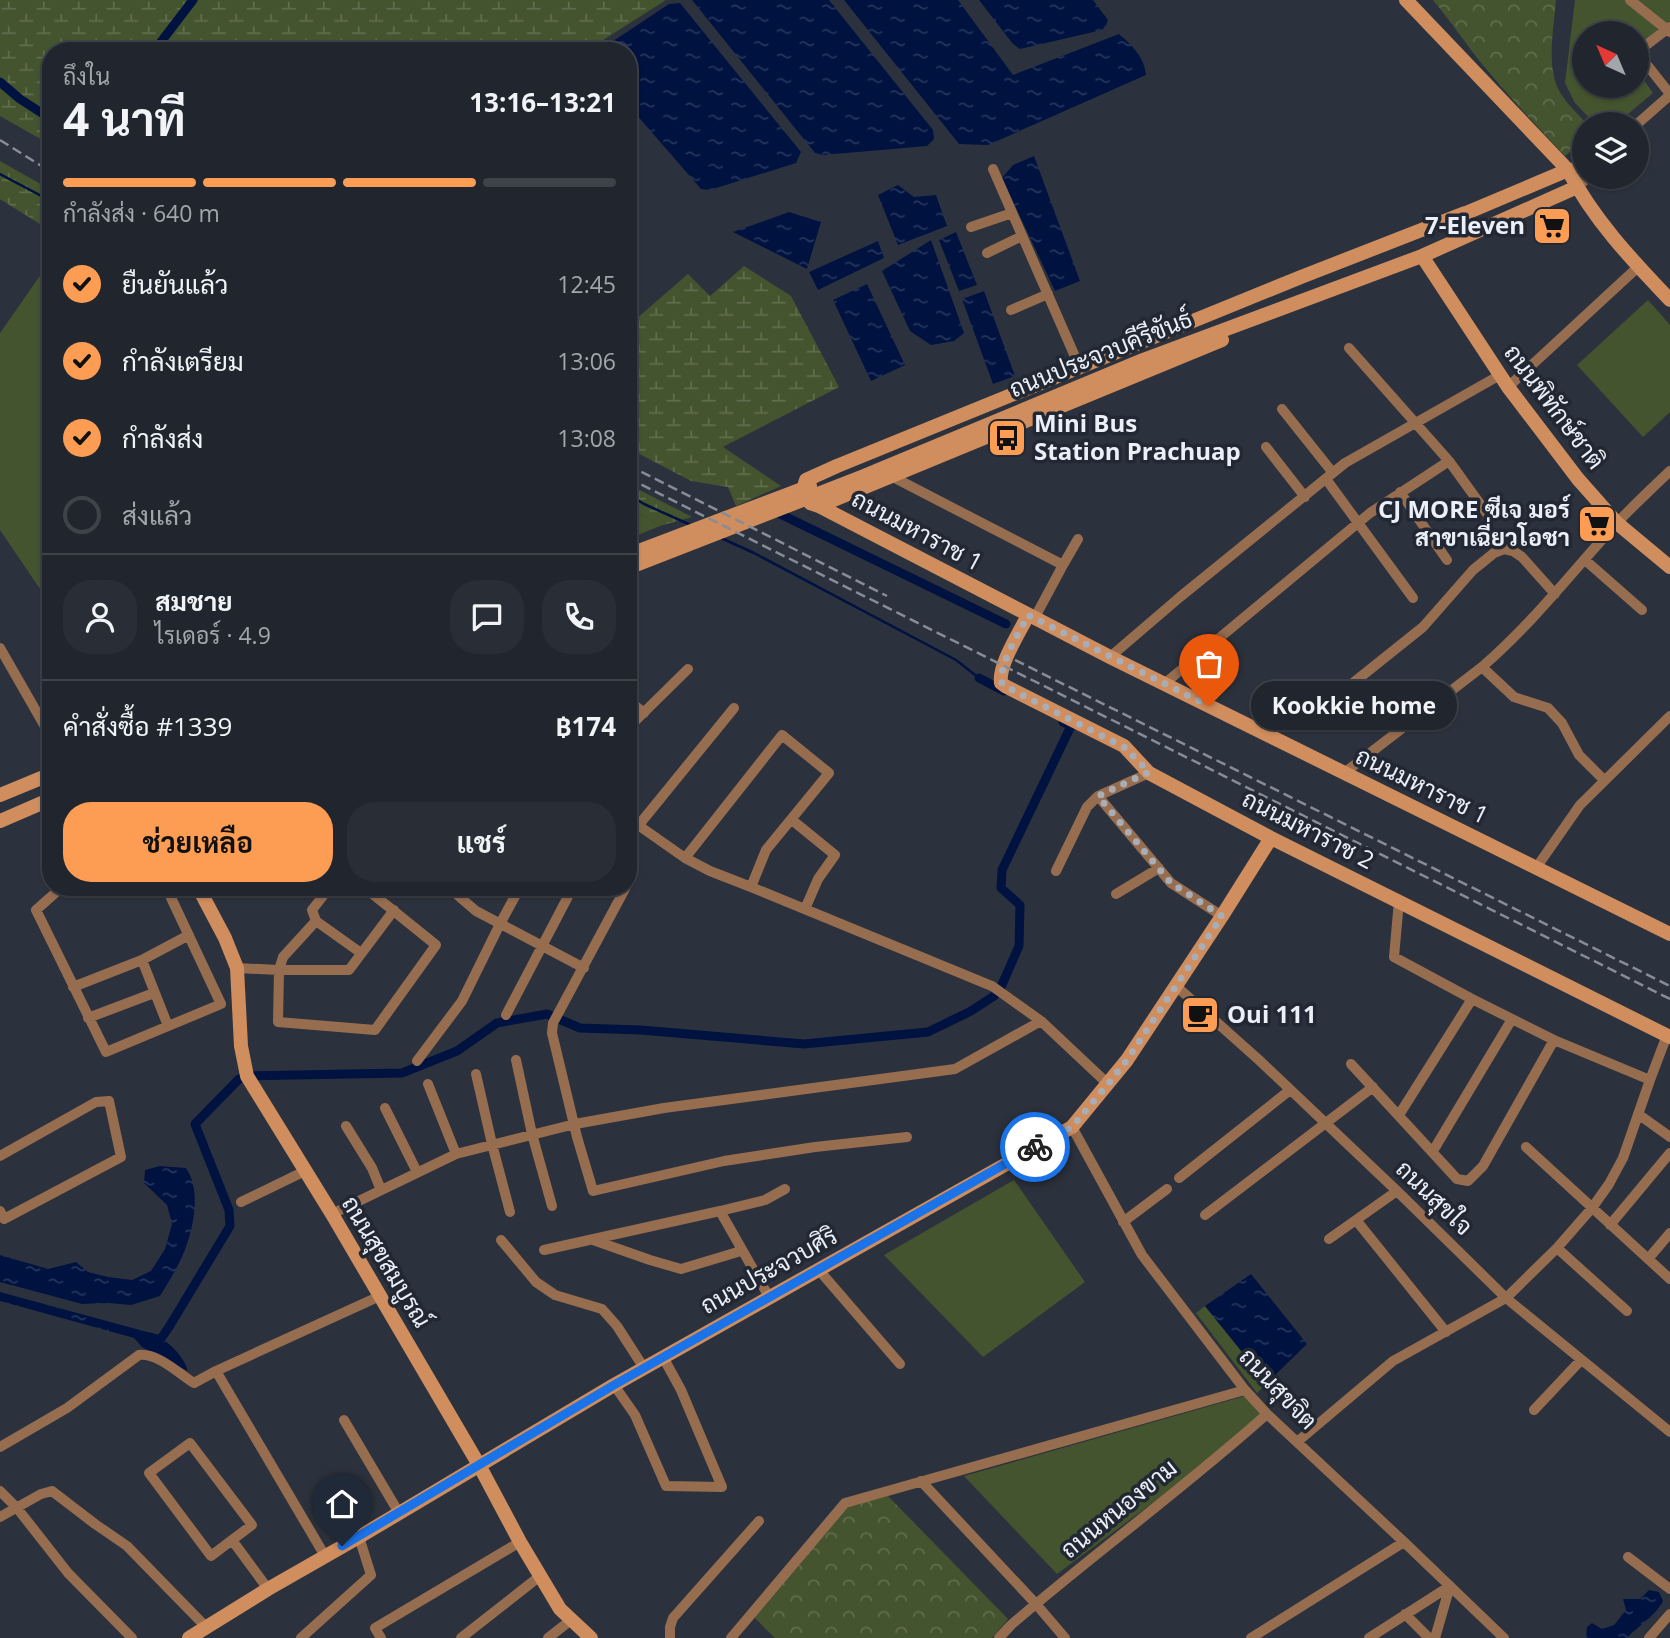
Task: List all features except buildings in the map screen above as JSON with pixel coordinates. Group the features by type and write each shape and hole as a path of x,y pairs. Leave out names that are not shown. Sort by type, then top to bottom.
{"street":[{"path":"1406,0 1569,170 1572,176"},
{"path":"1630,0 1669,30 1641,49 1640,57 1670,94 1649,113"},
{"name":"ถนนประจวบคีรีขันธ์","path":"862,471 1572,168"},
{"path":"993,169 1080,368"},
{"name":"ถนนประจวบคีรีขันธ์","path":"637,562 652,552 1143,360 1422,256 1572,189"},
{"path":"1578,189 1620,246 1670,300"},
{"path":"1490,204 1500,221"},
{"path":"971,227 1012,213"},
{"path":"1388,267 1330,297 819,506 810,503 803,490 806,480 926,429 1465,213"},
{"path":"987,253 1022,236"},
{"name":"ถนนพิทักษ์ชาติ","path":"1422,256 1504,381 1578,478 1617,523 1670,567"},
{"path":"1110,657 1345,463 1416,424 1504,381 1638,267"},
{"path":"1011,310 1048,294"},
{"path":"1349,348 1449,461 1488,515"},
{"path":"1282,409 1330,476 1357,523 1413,598"},
{"path":"1266,447 1305,496"},
{"path":"1164,684 1357,523 1449,461"},
{"path":"1344,773 1500,652 1617,523 1670,471"},
{"path":"891,477 1063,565"},
{"path":"1400,492 1447,560"},
{"name":"ถนนมหาราช 1","path":"819,506 1110,657 1670,934"},
{"path":"1031,617 1078,539"},
{"path":"1343,691 1423,627 1474,570 1494,553 1513,551 1522,557 1555,594"},
{"name":"ถนนประจวบคีรีขันธ์","path":"637,554 652,552"},
{"path":"1585,559 1642,610"},
{"name":"ถนนมหาราช 2","path":"1031,617 1012,647 1001,673 1002,683 1124,747 1149,772 1271,838 1669,1036"},
{"path":"0,648 42,721"},
{"path":"1482,667 1514,697 1548,708 1562,723 1579,755 1605,780"},
{"path":"637,720 688,669"},
{"path":"637,707 644,713"},
{"path":"734,708 638,826 685,858 710,871 992,986 1041,1021 1108,1084"},
{"path":"1536,868 1580,805 1670,716"},
{"path":"685,858 782,735 829,773 766,850 751,887"},
{"path":"1056,871 1087,807 1098,796 1149,772"},
{"path":"0,795 42,779"},
{"path":"1098,796 1171,883 1222,916"},
{"path":"0,821 42,803"},
{"path":"792,820 835,855 818,879 805,909"},
{"name":"ถนนประจวบศิริ","path":"189,1638 614,1385 1072,1127 1127,1060 1271,838"},
{"path":"1116,894 1159,868"},
{"path":"52,896 36,910 106,1052 221,1004 170,896"},
{"name":"ถนนสุขสมบูรณ์","path":"203,896 237,968 241,1046 247,1076 332,1214 560,1609 591,1638"},
{"path":"323,896 312,910 316,921 361,953"},
{"path":"316,921 283,957 279,970 278,1022 376,1030 436,944 376,896"},
{"path":"458,896 476,911 584,968"},
{"path":"417,1061 462,1001 515,896"},
{"path":"506,1015 568,896"},
{"path":"621,896 556,1018 552,1033 593,1191 724,1161 907,1137"},
{"path":"1399,901 1394,957 1554,1040 1650,1080"},
{"path":"237,968 349,970 394,909"},
{"path":"74,987 142,960 189,935"},
{"path":"142,960 168,1026"},
{"name":"ถนนสุขใจ","path":"1176,986 1259,1060 1506,1298 1670,1432"},
{"path":"88,1018 155,993"},
{"path":"1399,1115 1472,999"},
{"path":"1433,1151 1512,1019"},
{"path":"332,1214 456,1154 492,1144 575,1124 664,1108 955,1069 1041,1021"},
{"path":"1297,1442 1393,1362 1506,1298 1558,1248 1592,1208 1623,1158 1650,1080 1669,1036"},
{"path":"1350,1064 1457,1179 1468,1181 1483,1166 1554,1040"},
{"path":"516,1060 531,1134 552,1206"},
{"path":"476,1074 510,1212"},
{"path":"428,1084 456,1154"},
{"path":"1206,1215 1373,1087"},
{"path":"1180,1178 1290,1090"},
{"path":"0,1156 96,1102 108,1101 121,1157 4,1219 0,1211"},
{"path":"385,1108 417,1172"},
{"path":"1638,1114 1670,1137"},
{"path":"346,1126 372,1168 381,1190"},
{"name":"ถนนสุขจิต","path":"1072,1127 1142,1255 1245,1390 1267,1414 1504,1638"},
{"path":"1527,1147 1670,1279"},
{"path":"1610,1225 1670,1153"},
{"path":"242,1202 305,1171"},
{"path":"544,1250 765,1200 785,1189"},
{"path":"1124,1222 1167,1189"},
{"path":"1329,1239 1397,1191"},
{"path":"720,1211 769,1297"},
{"path":"1356,1220 1446,1332"},
{"path":"1648,1259 1670,1233"},
{"path":"593,1239 681,1269 741,1251"},
{"path":"501,1240 536,1282 555,1295 601,1310 617,1326 644,1368"},
{"path":"1558,1248 1627,1311"},
{"path":"818,1269 900,1364"},
{"path":"0,1447 68,1408 139,1355 147,1354 156,1358 194,1382 380,1296"},
{"path":"614,1385 635,1415 666,1486 722,1487 681,1390 663,1357"},
{"path":"1534,1410 1581,1360"},
{"path":"216,1371 325,1556"},
{"path":"731,1638 845,1503 1245,1390"},
{"name":"ถนนหนองขาม","path":"999,1638 1093,1556 1221,1455 1267,1414"},
{"path":"344,1420 399,1513"},
{"path":"190,1443 252,1525 232,1541 211,1556 149,1473 190,1443"},
{"path":"921,1481 1065,1638"},
{"path":"0,1491 17,1508 68,1573 132,1638"},
{"path":"0,1517 41,1494 52,1491 127,1546 206,1627"},
{"path":"670,1638 673,1618 759,1521"},
{"path":"301,1638 312,1634 371,1575 359,1537"},
{"path":"232,1541 268,1589"},
{"path":"381,1638 375,1628 520,1542"},
{"path":"1251,1638 1404,1542"},
{"path":"1628,1557 1670,1589"},
{"path":"461,1638 540,1576"},
{"path":"1369,1638 1450,1586"},
{"path":"1435,1638 1450,1586"},
{"path":"1405,1614 1429,1638"},
{"path":"1649,1638 1670,1614"},
{"path":"548,1638 571,1620"}],"green space":[{"path":"0,0 666,0 600,42 42,42 42,140 0,116"},
{"path":"1433,0 1556,0 1553,73 1561,94 1576,112 1572,112 1572,150 1565,156 1482,64"},
{"path":"1575,0 1670,0 1670,21 1649,38 1649,21 1572,21"},
{"path":"1572,25 1572,97 1565,83"},
{"path":"1572,98 1647,98 1630,112 1584,112"},
{"path":"0,161 42,185 42,225 0,199"},
{"path":"744,266 791,296 839,387 723,447 781,486 736,506 728,487 691,481 637,453 637,318 688,274 710,296"},
{"path":"42,273 42,592 0,530 0,333"},
{"path":"1648,300 1670,325 1670,412 1643,437 1577,365"},
{"path":"637,489 692,517 660,526 637,512"},
{"path":"637,512 660,526 637,535"},
{"path":"1014,1180 1085,1282 983,1357 884,1255"},
{"path":"1205,1306 1267,1383 1257,1393 1196,1313"},
{"path":"1245,1396 1260,1414 1220,1453 1057,1574 964,1476"},
{"path":"886,1494 1008,1619 992,1638 775,1638 753,1616 846,1506"}],"water":[{"path":"692,0 829,0 933,130 934,139 927,146 823,155 815,153"},
{"path":"844,0 958,0 1013,75 1119,34 1140,57 1146,75 988,145 959,144"},
{"path":"979,0 1093,0 1108,20 1102,30 1020,49 1013,44"},
{"path":"680,3 801,152 796,163 710,190 701,189 637,115 637,42 612,42 669,4"},
{"path":"1034,156 1080,281 1055,291 1002,178 1013,165"},
{"path":"898,185 914,197 936,195 947,226 898,245 878,195"},
{"path":"789,212 821,222 807,269 733,232"},
{"path":"956,232 977,285 959,291 939,240"},
{"path":"931,240 964,333 954,341 931,345 910,331 882,271"},
{"path":"878,241 884,258 818,290 809,272"},
{"path":"867,284 905,365 871,381 833,300"},
{"path":"984,291 1015,376 993,384 962,299"},
{"path":"160,1166 186,1168 194,1190 195,1204 187,1244 160,1296 131,1305 82,1304 0,1282 0,1255 48,1269 76,1262 88,1272 132,1280 151,1271 165,1249 172,1224 167,1205 144,1183 145,1170"},
{"path":"1251,1274 1307,1344 1267,1383 1205,1306"},
{"path":"0,1292 151,1333 174,1348 188,1371 142,1347 134,1338 0,1301"},
{"path":"1649,1590 1659,1592 1663,1601 1652,1616 1627,1638 1586,1638 1587,1627 1592,1623 1602,1629 1614,1625 1626,1610 1623,1599 1640,1599"}],"waterway":[{"path":"161,42 193,0"},
{"path":"0,82 42,113"},
{"path":"0,174 42,196"},
{"path":"637,500 693,526"},
{"path":"774,511 1006,624"},
{"path":"721,538 956,660 979,678"},
{"path":"979,678 1004,691"},
{"path":"150,1337 160,1340 230,1226 229,1210 195,1124 239,1079 247,1076 402,1073 457,1051 497,1023 547,1014 580,1028 641,1030 804,1044 928,1032 971,1011 994,996 1001,987 1019,946 1020,905 1001,888 1002,870 1071,726 1063,722"}],"railway":[{"path":"0,140 42,166"},
{"path":"637,470 887,596"},
{"path":"637,482 1670,999"},
{"path":"1015,660 1670,986"}],"way so far":[{"path":"1035,1147 1072,1127 1108,1084 1127,1060 1222,916 1171,883 1098,796 1149,772 1124,747 1005,686 1000,678 1001,673 1028,615 1209,706"}],"place":[{"name":"7-Eleven","path":"1552,226"},
{"name":"Mini Bus Station Prachuap","path":"1007,438"},
{"name":"CJ MORE ซีเจ มอร์ สาขาเฉี่ยวโอชา","path":"1597,524"},
{"name":"Kookkie home","path":"1209,706"},
{"name":"Oui 111","path":"1200,1015"}],"route":[{"path":"342,1546 614,1385 1035,1147"}]}
